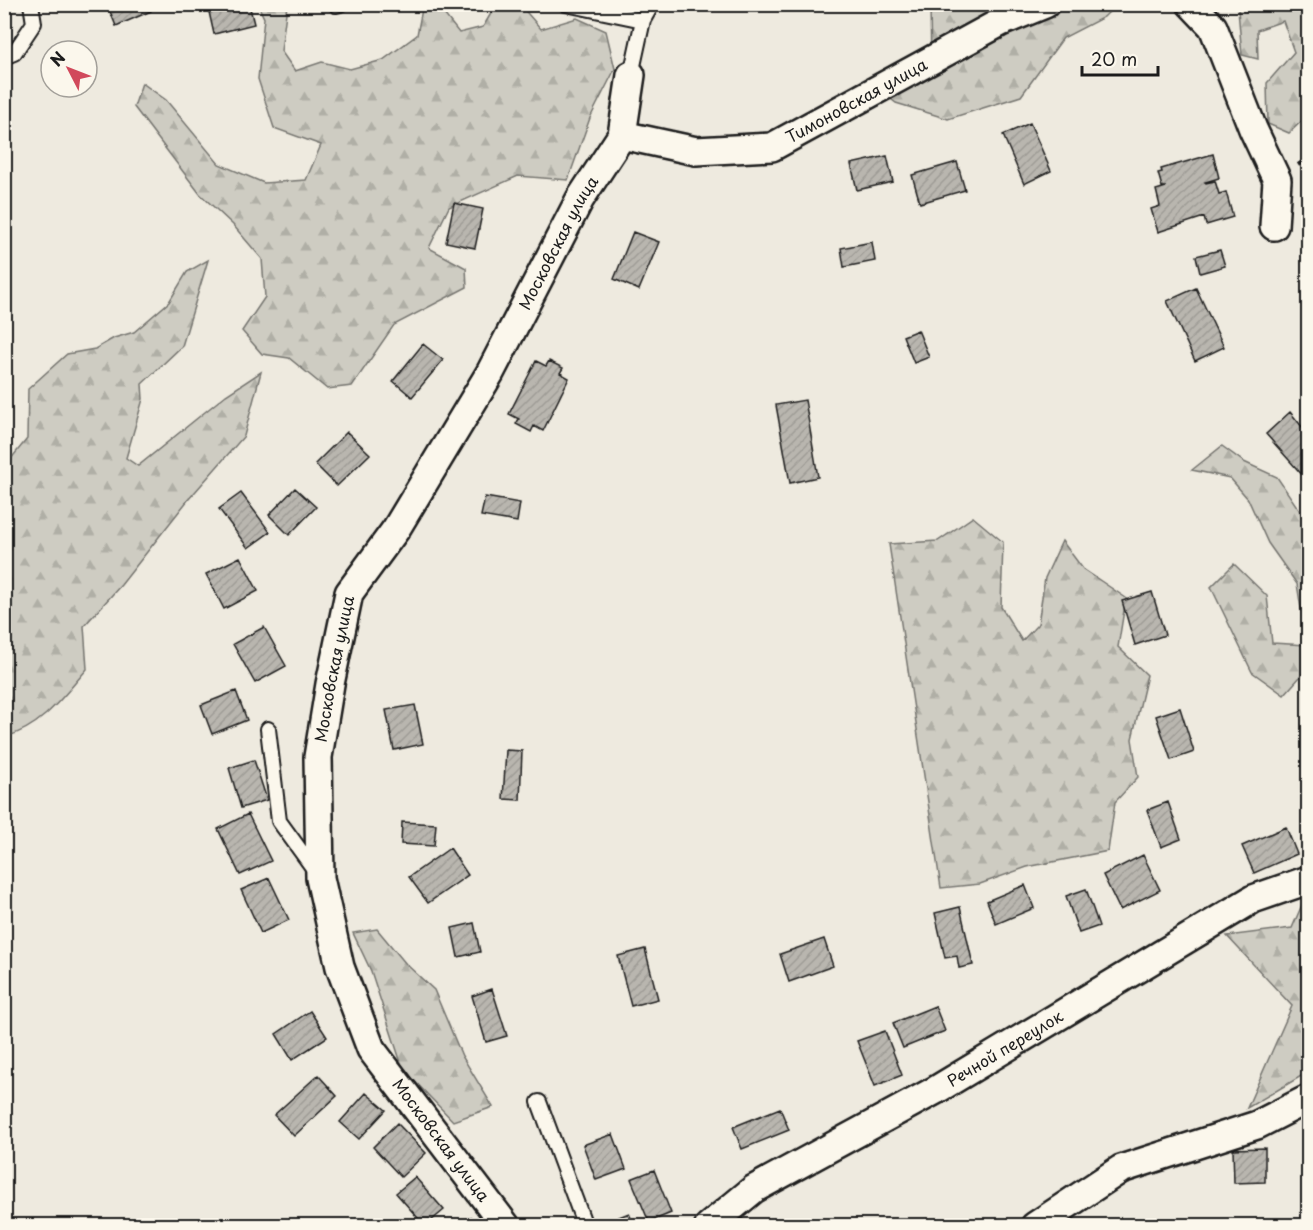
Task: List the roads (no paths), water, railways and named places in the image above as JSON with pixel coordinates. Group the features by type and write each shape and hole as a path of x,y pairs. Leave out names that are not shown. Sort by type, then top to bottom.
{"street":[{"name":"Тимоновская улица","path":"622,135 696,151 772,147 1001,22 1045,4"},
{"path":"1191,4 1213,27 1277,180 1274,226"},
{"path":"622,135 631,75"},
{"name":"Московская улица","path":"506,1226 371,1049 340,967 320,878 318,757 330,684 350,593 396,529 490,373 580,199 622,135"},
{"name":"Речной переулок","path":"709,1226 754,1189 936,1090 1253,899 1308,880"},
{"path":"1035,1226 1121,1169 1257,1125 1308,1099"}],"lane":[{"path":"4,57 14,53 34,23 31,4"},
{"path":"336,5 340,4"},
{"path":"566,4 643,20"},
{"path":"631,75 643,20 651,4"},
{"path":"268,729 279,821 320,878"},
{"path":"539,1102 585,1226"}]}
